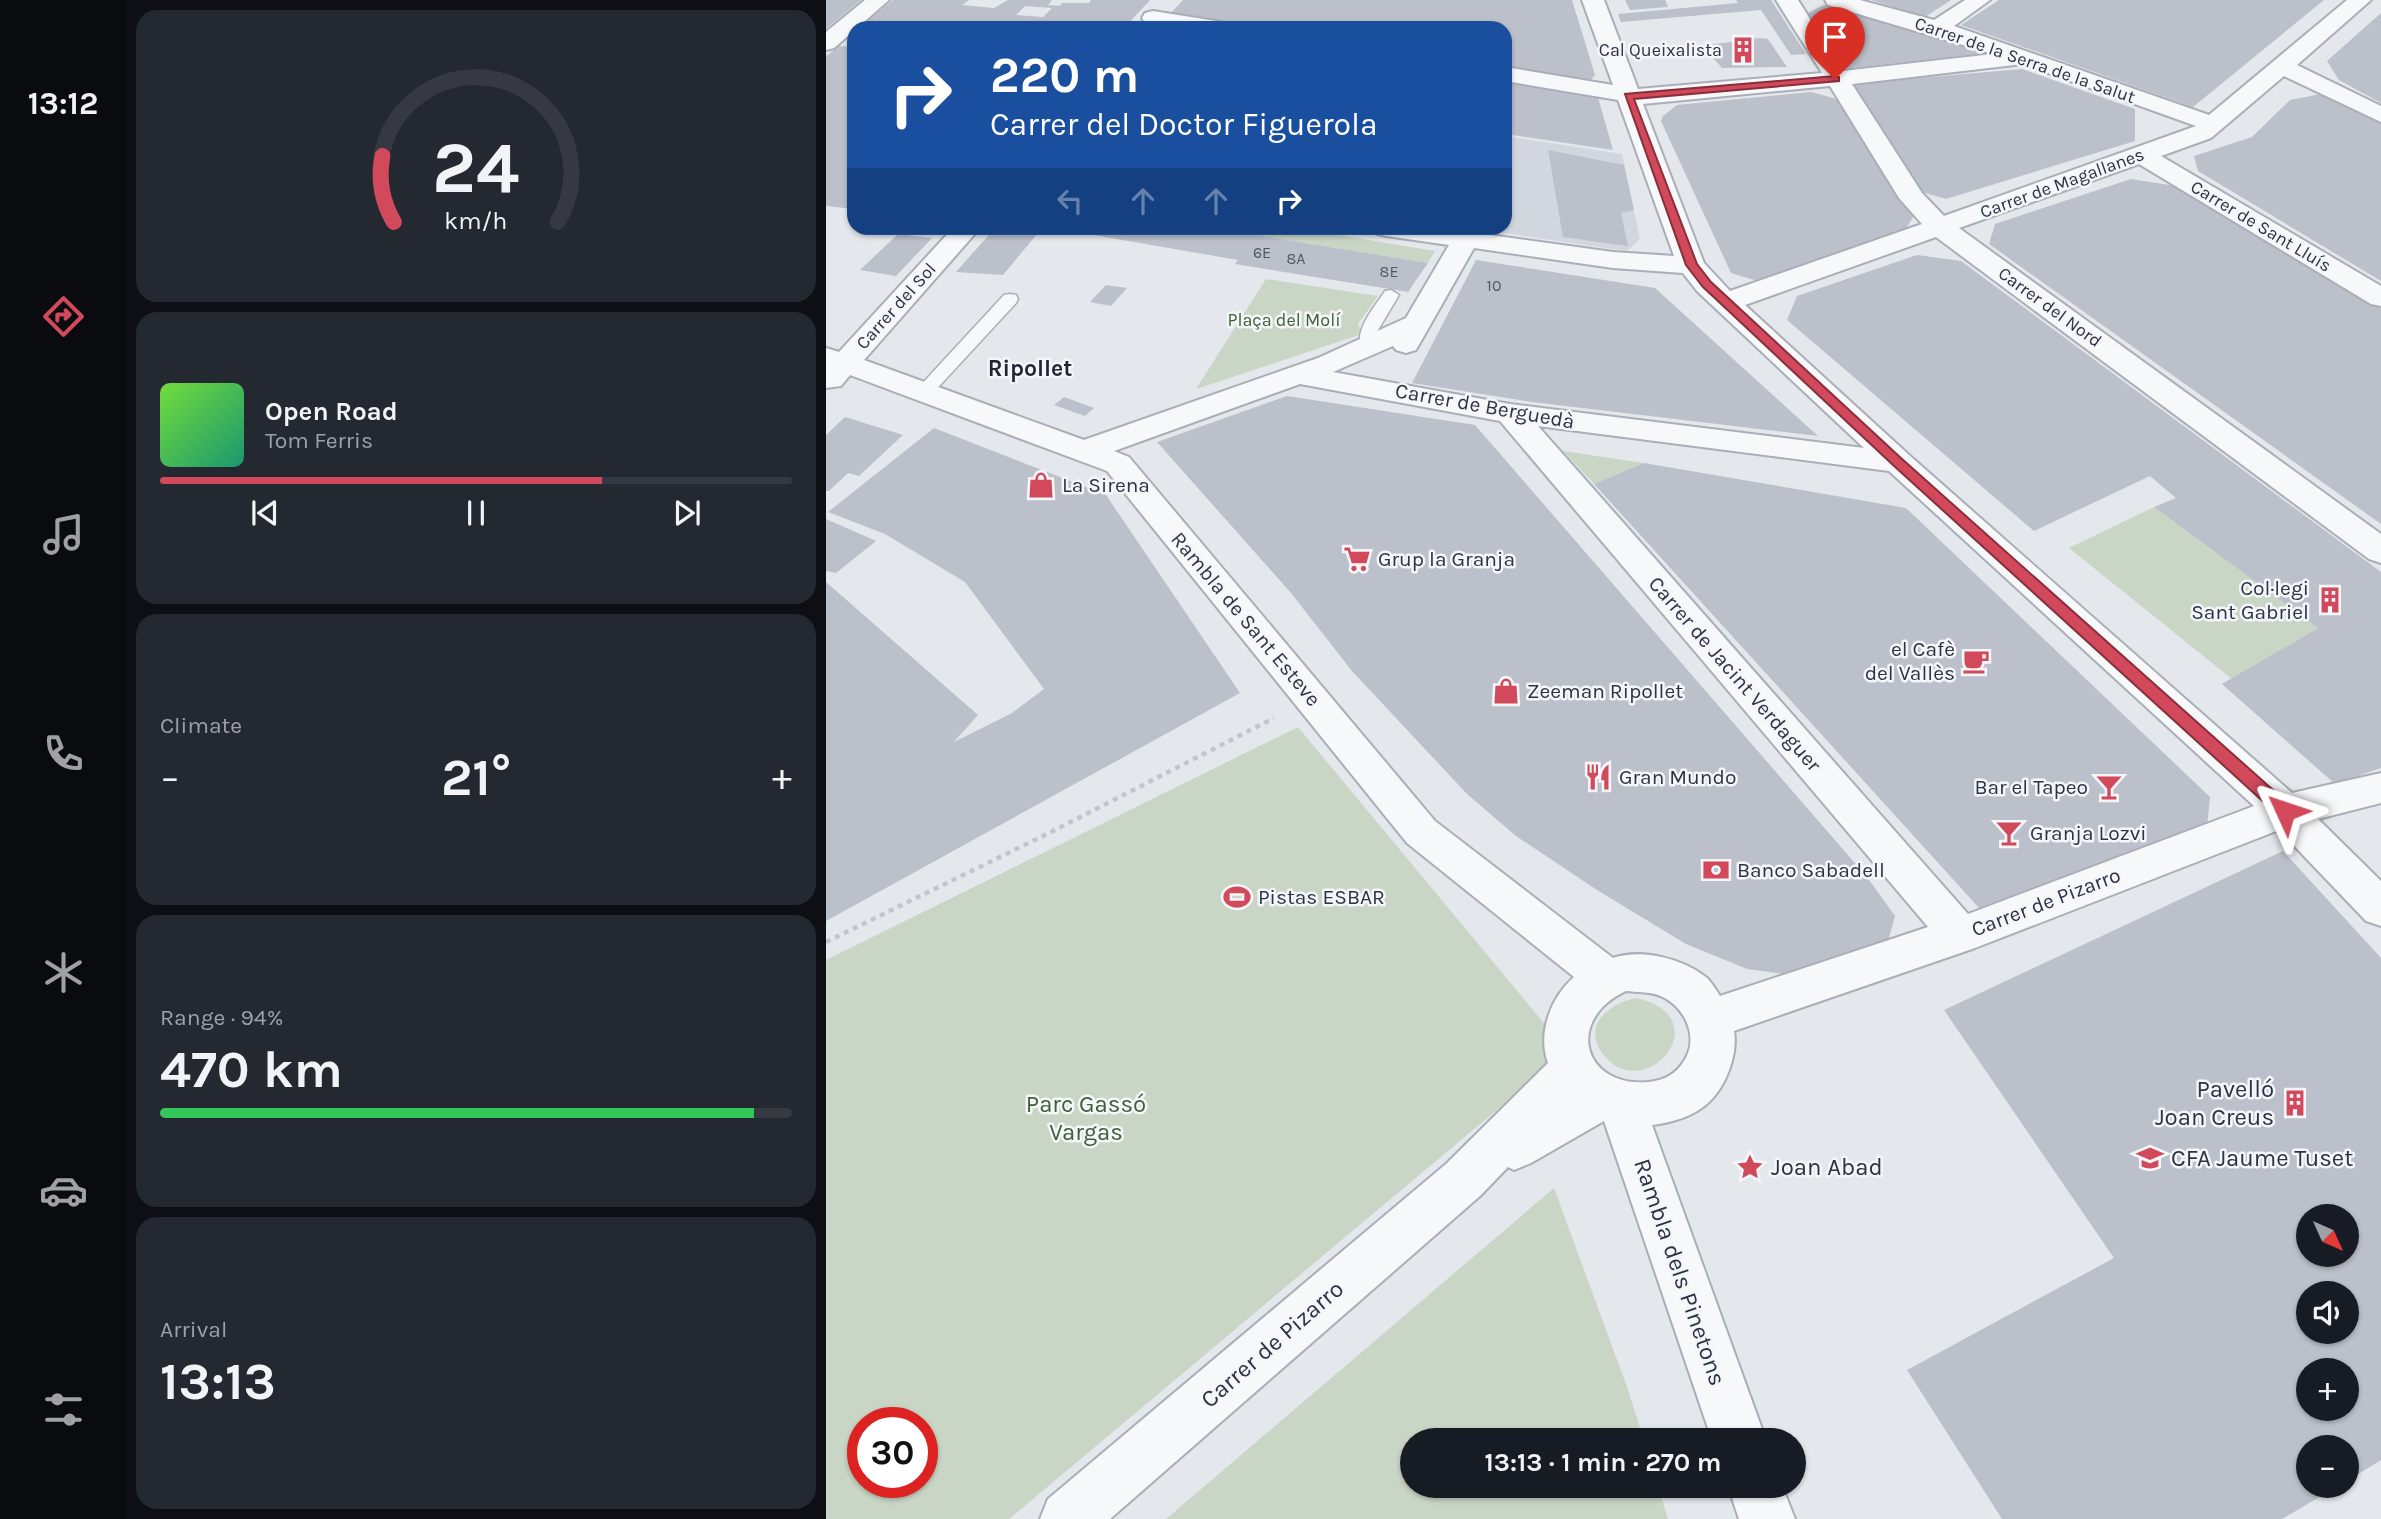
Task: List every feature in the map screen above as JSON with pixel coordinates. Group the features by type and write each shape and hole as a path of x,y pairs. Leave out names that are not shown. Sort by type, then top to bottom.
{"street":[{"path":"855,21 878,0"},
{"path":"1150,21 1169,0"},
{"path":"1593,0 1691,265 1707,285 1898,462 2285,811 2381,908"},
{"name":"Carrer del Nord","path":"1787,0 1912,198 1940,227 2381,551"},
{"name":"Carrer de la Serra de la Salut","path":"1836,0 1937,28 2213,124"},
{"path":"1937,28 1979,0"},
{"name":"Carrer de Magallanes","path":"1727,302 2202,133 2360,0"},
{"path":"1512,75 1628,96 1835,79 2025,57"},
{"path":"2282,66 2381,115"},
{"name":"Carrer de Sant Lluís","path":"2142,155 2381,298"},
{"name":"Carrer del Sol","path":"832,368 960,235"},
{"path":"1432,235 1639,263 1691,265"},
{"path":"1382,388 1465,240"},
{"path":"1299,375 1419,323"},
{"name":"Rambla de Sant Esteve","path":"832,368 925,390 1118,464 1421,832 1607,978"},
{"name":"Carrer de Berguedà","path":"1083,451 1299,375 1510,413 1898,462"},
{"name":"Carrer de Jacint Verdaguer","path":"1510,413 1959,935"},
{"name":"Carrer de Pizarro","path":"1711,1019 1959,935 2285,811 2381,789"},
{"path":"1627,972 1668,976 1686,987 1701,1001 1711,1019 1714,1042 1709,1065 1695,1085 1674,1099 1648,1106 1599,1090 1567,1051 1566,1029 1587,990 1607,978 1627,972"},
{"name":"Carrer de Pizarro","path":"1068,1519 1476,1168 1599,1090"},
{"name":"Rambla dels Pinetons","path":"1599,1090 1734,1428"},
{"path":"1759,1498 1767,1519"}],"lane":[{"path":"1368,346 1369,330 1391,295"},
{"path":"925,390 1010,299"}],"path":[{"path":"826,943 1049,833 1312,698"}],"shaded area":[{"path":"1512,137 1622,154 1640,239 1627,251 1512,234"}],"green space":[{"path":"1257,235 1339,235 1435,251 1428,263"},
{"name":"Plaça del Molí","path":"1266,279 1378,296 1358,324 1362,334 1196,389"},
{"path":"1563,451 1644,463 1594,484"},
{"path":"2154,507 2318,628 2232,679 2069,548"},
{"name":"Parc Gassó Vargas","path":"1298,727 1567,1051 1009,1519 826,1519 826,960"},
{"path":"1636,998 1661,1008 1673,1022 1674,1038 1667,1053 1654,1065 1638,1071 1620,1068 1603,1054 1595,1034 1597,1025 1608,1010"},
{"path":"1554,1188 1640,1428 1400,1428 1400,1498 1662,1498 1668,1519 1166,1519"}],"building":[{"path":"826,0 861,0 826,29"},
{"path":"893,0 969,0 962,5 994,8 1008,0 1052,0 1048,5 1060,6 1062,3 1089,3 1091,0 1150,0 1130,21 868,21","holes":["1025,6 1052,8 1043,17 1016,15"]},
{"path":"1183,0 1572,0 1595,75 1588,83 1512,71 1512,21 1199,21 1168,16"},
{"path":"1625,0 1665,0 1668,7 1630,10"},
{"path":"1736,0 1771,0 1806,54 1791,55 1761,10 1621,22 1618,14 1738,3"},
{"path":"1871,0 1951,0 1925,17"},
{"path":"1999,0 2324,0 2193,107 1961,25"},
{"path":"1824,5 1979,49 1978,54 1842,69 1806,14"},
{"path":"2381,13 2381,103 2339,80 2327,61"},
{"name":"Cal Queixalista","path":"1768,39 1787,67 1722,68 1710,54 1708,45"},
{"path":"839,46 847,47 847,208 826,206 826,56"},
{"path":"2022,69 2135,109 2135,141 1946,199 1922,192 1850,84"},
{"path":"1512,81 1597,94 1613,150 1512,135"},
{"path":"1811,92 1844,101 1890,186 1915,214 1904,232 1764,283 1731,273 1661,121 1663,116 1677,105"},
{"path":"2326,93 2381,121 2381,281 2198,171 2194,156 2252,137 2290,100"},
{"path":"1548,150 1624,165 1634,210 1621,213 1628,246 1563,237"},
{"path":"2131,179 2182,187 2381,308 2381,524 1989,244 1995,224"},
{"path":"897,235 932,238 896,276 860,270"},
{"path":"989,235 1036,235 1003,275 956,272"},
{"path":"1093,235 1257,235 1428,263 1408,292 1235,264 1238,260"},
{"path":"1917,255 1961,261 2381,572 2381,768 2335,784 2222,684 2318,628 2154,507 2176,498 2150,476 2034,531 1787,320 1797,296"},
{"path":"1476,260 1655,288 1818,436 1532,402 1412,383"},
{"path":"1106,285 1127,288 1111,306 1090,302"},
{"path":"1287,396 1475,425 1867,877 1895,916 1888,941 1799,976 1747,969 1686,944 1597,890 1516,836 1467,794 1352,671 1291,593 1157,442"},
{"path":"1064,397 1094,408 1085,416 1054,405"},
{"path":"845,417 903,435 859,476 848,473 826,491 826,435"},
{"path":"934,428 1106,495 1240,693 826,921 826,582 978,715 954,742 1012,713 1044,689 965,582 885,534 828,512"},
{"path":"1644,463 1906,508 2210,797 2207,827 1980,909 1594,484"},
{"path":"826,519 876,541 836,573 826,571"},
{"path":"2283,851 2381,958 2381,1460 2359,1474 2359,1435 2296,1435 2296,1498 2318,1498 2282,1519 2002,1519 1907,1370 2114,1258 1944,1010"}],"place":[{"name":"Cal Queixalista","path":"1743,50"},
{"name":"La Sirena","path":"1041,485"},
{"name":"Grup la Granja","path":"1357,559"},
{"name":"Col·legi Sant Gabriel","path":"2330,600"},
{"name":"el Cafè del Vallès","path":"1976,661"},
{"name":"Zeeman Ripollet","path":"1506,691"},
{"name":"Gran Mundo","path":"1598,777"},
{"name":"Bar el Tapeo","path":"2109,787"},
{"name":"Granja Lozvi","path":"2009,833"},
{"name":"Banco Sabadell","path":"1716,870"},
{"name":"Pistas ESBAR","path":"1237,897"},
{"name":"Pavelló Joan Creus","path":"2295,1103"},
{"name":"CFA Jaume Tuset","path":"2150,1158"},
{"name":"Joan Abad","path":"1750,1167"}],"district":[{"name":"Ripollet","path":"1030,368"}],"route":[{"path":"1835,79 1642,97 1628,96 1691,265 1707,285 1898,462 2285,811"}]}
